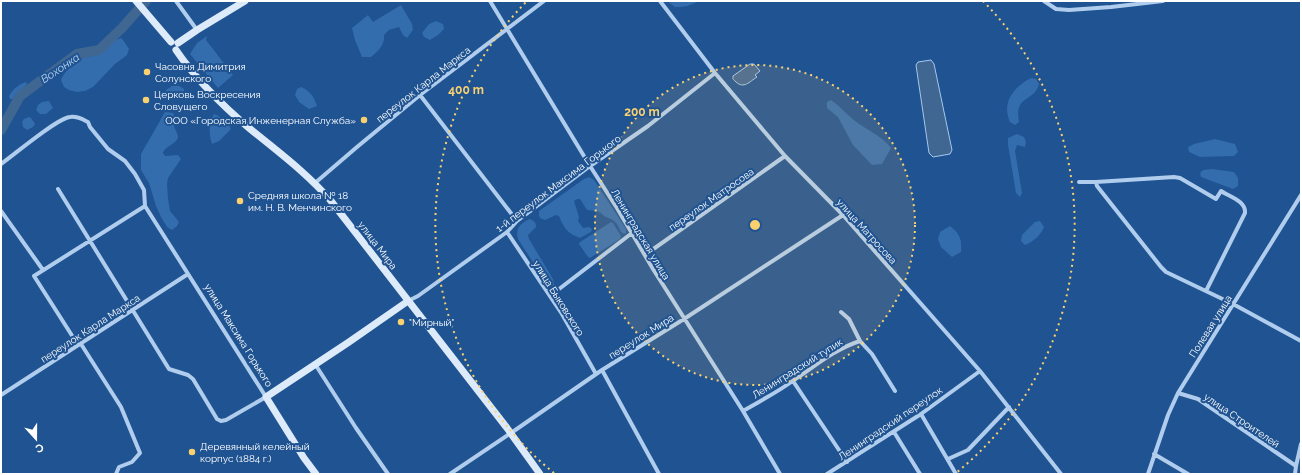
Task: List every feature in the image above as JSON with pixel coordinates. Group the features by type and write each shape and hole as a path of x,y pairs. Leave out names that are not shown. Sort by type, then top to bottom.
{"main road":[{"name":"улица Мира","path":"136,1 153,22 175,45 182,60 228,110 315,183 333,203 511,433 540,474"},
{"path":"175,45 245,1"},
{"path":"266,397 408,301"},
{"name":"улица Максима Горького","path":"266,397 304,458 316,474"}],"street":[{"path":"176,1 197,30"},
{"name":"Ленинградская улица","path":"490,1 653,269 743,411 780,474"},
{"name":"переулок Карла Маркса","path":"315,183 356,147 420,95 544,1"},
{"name":"улица Матросова","path":"660,1 715,73 786,156 843,215 980,371 1061,474"},
{"path":"1044,1 1056,9 1069,10 1163,1"},
{"name":"1-й переулок Максима Горького","path":"408,301 418,296 507,232 518,221 590,166 648,126 715,73"},
{"path":"420,95 518,221"},
{"path":"1,164 54,124 65,118 78,117 88,122 90,127 108,149 125,161 135,174 144,190 145,206 34,276 121,407 140,453 132,462 119,467 116,474"},
{"name":"переулок Матросова","path":"645,255 786,156"},
{"path":"1079,182 1174,176 1180,178 1216,200 1221,191 1243,204 1246,208 1245,213 1206,291"},
{"path":"1096,182 1097,186 1166,272 1233,304 1301,341"},
{"path":"58,189 169,369 188,375 193,379 217,419 221,421 226,420 266,397"},
{"name":"Полевая улица","path":"1148,474 1168,415 1178,393 1301,195"},
{"name":"улица Максима Горького","path":"145,206 266,397"},
{"path":"1,212 43,270"},
{"name":"переулок Мира","path":"450,474 602,370 684,319 843,215"},
{"name":"улица Быковского","path":"507,232 550,296 596,374"},
{"path":"550,296 632,233"},
{"name":"переулок Карла Маркса","path":"1,395 188,274"},
{"path":"840,312 849,319 860,340 872,354 895,391"},
{"name":"Ленинградский тупик","path":"743,411 793,381 830,354 860,340"},
{"path":"315,364 356,428 388,474"},
{"path":"602,370 659,474"},
{"name":"Ленинградский переулок","path":"827,474 921,414 980,371"},
{"path":"793,381 846,462"},
{"name":"улица Строителей","path":"1178,393 1198,399 1296,466"},
{"path":"948,459 968,450 1009,407"},
{"path":"921,414 956,474"},
{"path":"894,432 920,474"},
{"path":"1295,474 1301,444"},
{"path":"1154,454 1188,474"}],"shaded area":[{"path":"667,1 698,1 687,6 675,7"},
{"path":"401,5 412,24 413,30 407,38 403,35 399,27 389,30 384,35 380,48 371,57 362,57 352,28 368,15 373,22"},
{"path":"436,21 443,24 444,29 430,40 424,37 422,33 429,24"},
{"path":"207,36 206,40 233,75 218,88 190,54 197,43"},
{"path":"121,38 129,49 127,55 115,64 93,87 85,91 77,92 64,87 61,80 74,63 85,57 98,54 111,43"},
{"path":"931,60 934,64 952,150 950,154 933,157 929,153 916,65 918,62"},
{"path":"750,64 754,64 760,71 755,75 757,77 744,85 739,84 733,79 733,76"},
{"path":"1031,78 1036,79 1039,84 1033,94 1019,107 1019,122 1015,125 1010,122 1007,108 1008,102 1019,86"},
{"path":"26,82 27,84 13,99 10,99 9,96 14,89"},
{"path":"172,86 179,86 184,89 184,95 179,99 170,100 166,96 166,90"},
{"path":"301,87 311,94 317,106 309,109 299,102 295,95 297,89"},
{"path":"831,100 855,121 879,136 891,148 882,164 872,165 853,145 838,117 827,108 827,102"},
{"path":"49,101 53,108 46,114 40,114 36,110 38,105 42,102"},
{"path":"165,112 173,113 175,118 174,126 178,137 176,141 163,153 165,156 178,155 181,159 168,178 167,184 170,211 179,222 172,230 167,227 161,217 149,183 141,170 141,154"},
{"path":"214,114 224,120 231,129 219,141 212,144 210,129"},
{"path":"29,117 35,124 27,130 23,127 22,122 24,119"},
{"path":"1017,134 1024,137 1026,142 1025,147 1017,145 1015,151 1022,193 1020,197 1016,193 1008,145 1008,138"},
{"path":"1215,139 1235,144 1238,152 1234,156 1200,157 1189,152 1188,147 1194,144"},
{"path":"1212,169 1234,172 1238,178 1238,186 1233,189 1201,177 1200,173 1203,170"},
{"path":"589,177 594,180 626,229 626,233 624,234 621,232 613,220 597,211 587,210 580,199 574,201 579,217 578,221 583,228 589,227 592,229 591,232 580,238 566,230 559,216 556,215 545,220 540,218 539,211"},
{"path":"530,219 536,224 536,227 528,235 529,239 553,279 554,285 552,288 548,286 518,239 517,232 519,227 523,222"},
{"path":"1040,221 1044,227 1041,233 1034,240 1025,245 1021,241 1022,235 1035,222"},
{"path":"611,222 621,236 620,239 590,258 588,257 579,244 580,242"},
{"path":"950,226 960,237 961,244 961,252 952,257 941,247 938,239 940,232"}],"waterway":[{"name":"Вохонка","path":"1,130 20,96 77,54 99,50 122,28 146,1"}],"place":[{"name":"Часовня Димитрия Солунского","path":"147,72"},
{"name":"Церковь Воскресения Словущего","path":"146,100"},
{"name":"ООО «Городская Инженерная Служба»","path":"364,120"},
{"name":"Средняя школа № 18 им. Н. В. Менчинского","path":"240,201"},
{"name":"\"Мирный\"","path":"401,322"},
{"name":"Деревянный келейный корпус (1884 г.)","path":"192,452"}]}
